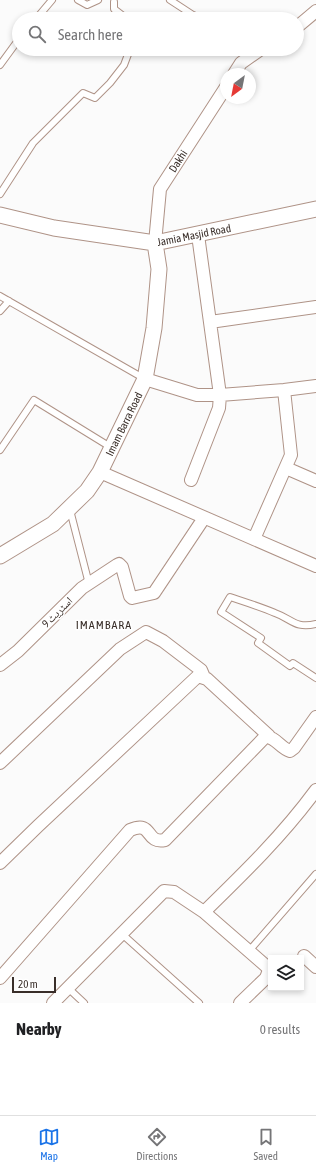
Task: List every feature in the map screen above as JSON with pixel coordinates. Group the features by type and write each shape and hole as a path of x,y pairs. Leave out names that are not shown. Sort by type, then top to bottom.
{"street":[{"path":"304,21 316,11"},
{"path":"238,68 241,63 251,56"},
{"name":"Dakhi","path":"155,244 160,189 220,96"},
{"name":"Jamia Masjid Road","path":"0,215 54,228 155,244 316,210"},
{"path":"191,480 219,408 220,396 198,235"},
{"name":"Imam Barra Road","path":"0,556 53,524 70,508 87,491 100,472 112,448 145,379 154,328 159,269 155,244"},
{"path":"210,322 316,307"},
{"path":"145,379 197,395 220,396 316,386"},
{"path":"254,539 291,455 284,390"},
{"path":"286,468 316,482"},
{"path":"100,472 316,566"},
{"name":"اسٹریٹ 9","path":"0,665 18,652 82,588 119,564 122,567 130,596 132,598 154,593 204,518"},
{"path":"0,763 120,649 146,632 168,645 201,670 204,677"},
{"path":"0,864 38,826 198,676 208,679 285,750 290,751 294,748 315,721"},
{"path":"0,978 130,830 140,826 143,827 154,839 160,841 164,840 265,737 269,736"},
{"path":"204,912 255,862 301,810 316,790"},
{"path":"53,1003 164,891 174,892 204,912 269,970 266,978 240,1003"},
{"path":"304,956 316,967"}],"lane":[{"path":"42,12 52,0"},
{"path":"78,0 88,5 98,0"},
{"path":"170,0 188,12"},
{"path":"113,1 114,9 118,12"},
{"path":"0,65 12,49"},
{"path":"0,194 33,143 83,93 94,98 110,83 124,64 127,56"},
{"path":"0,296 145,379"},
{"path":"0,311 9,301"},
{"path":"0,450 34,400 112,448"},
{"path":"70,508 89,584"},
{"path":"316,624 307,626 292,622 277,613 230,597 220,612 261,638 258,643 290,666 293,663 316,678"},
{"path":"249,952 316,874"},
{"path":"122,934 199,1003"},
{"path":"68,988 84,1003"}],"district":[{"name":"IMAMBARA","path":"104,625"}]}
